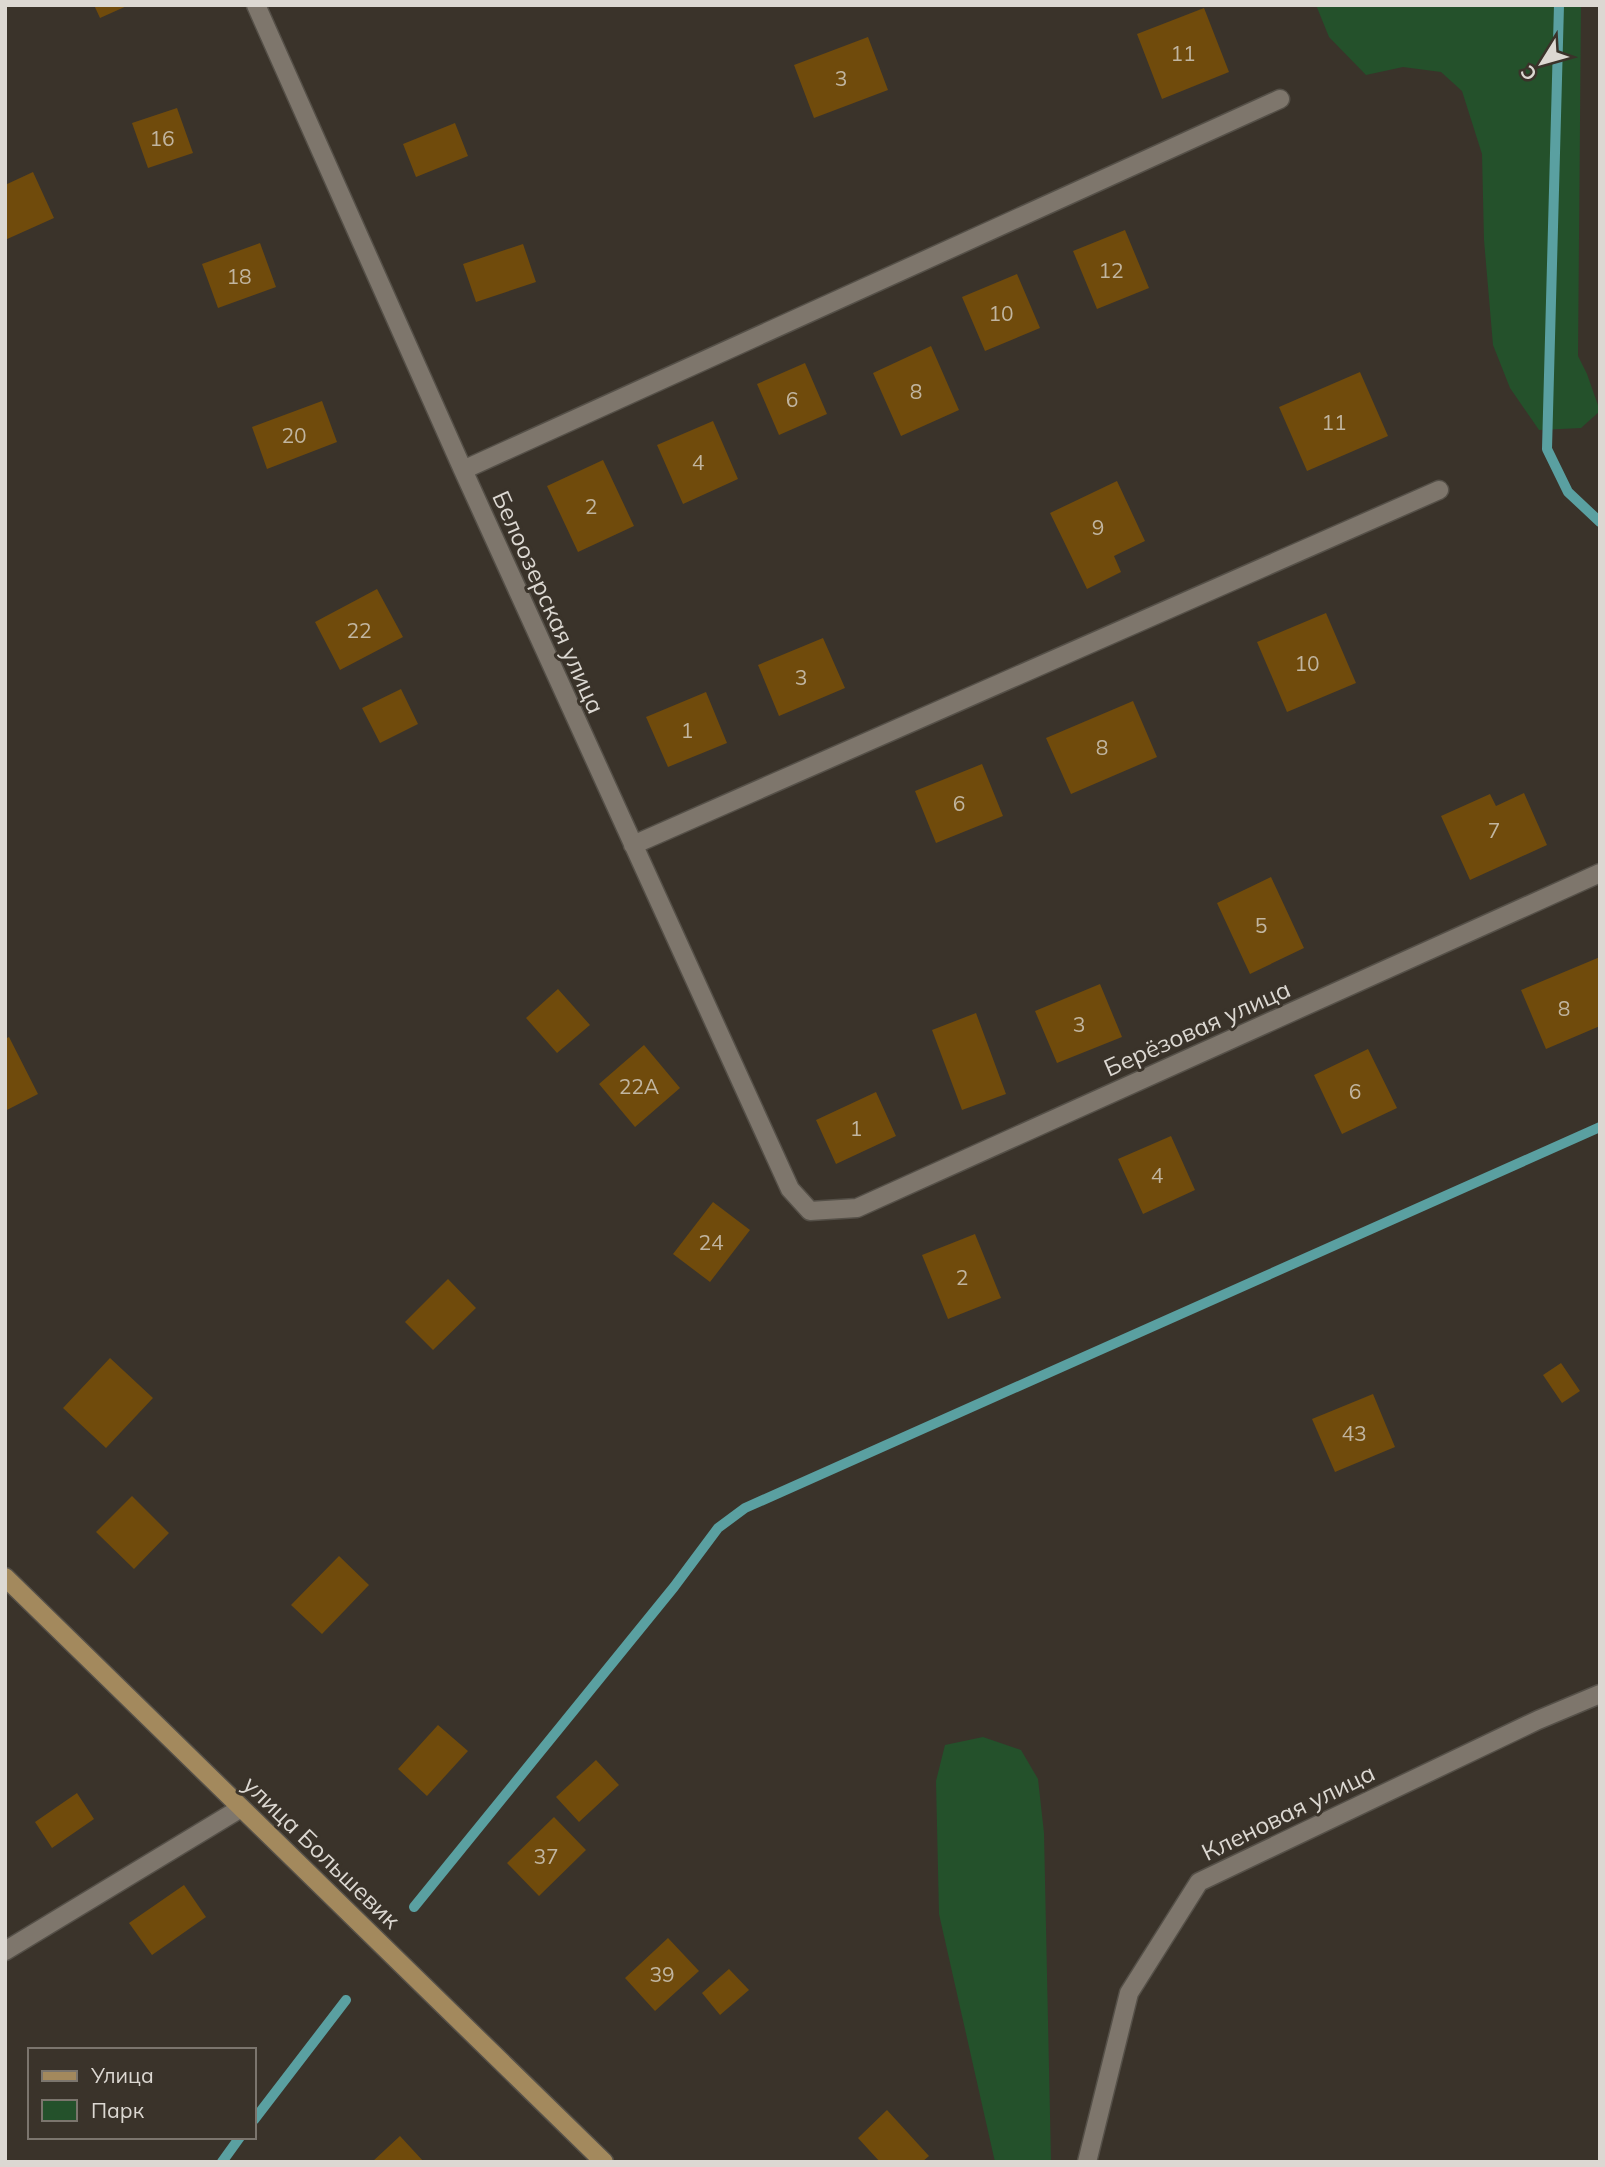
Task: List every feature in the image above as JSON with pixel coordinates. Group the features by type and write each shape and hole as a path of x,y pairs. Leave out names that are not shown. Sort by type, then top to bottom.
{"main road":[{"name":"улица Большевик","path":"5,1577 604,2162"}],"street":[{"name":"Белоозерская улица","path":"256,5 463,470 790,1189 810,1211"},
{"path":"463,470 1280,99"},
{"path":"633,845 1440,490"},
{"name":"Берёзовая улица","path":"810,1211 857,1208 1600,873"},
{"name":"Кленовая улица","path":"1087,2162 1129,1993 1199,1882 1538,1720 1600,1694"},
{"path":"5,1951 242,1808"}],"green space":[{"path":"1316,5 1581,5 1578,356 1600,411 1581,428 1539,430 1510,388 1493,345 1484,240 1482,154 1462,91 1441,72 1403,67 1366,75 1329,37"},
{"path":"983,1737 1021,1750 1038,1779 1044,1833 1051,2162 995,2162 939,1914 936,1781 945,1745"}],"building":[{"path":"94,5 129,5 100,18"},
{"path":"1204,8 1229,72 1162,99 1137,34"},
{"path":"868,37 888,90 814,118 794,65"},
{"path":"177,108 193,153 148,168 132,123"},
{"path":"455,123 468,156 416,177 403,144"},
{"path":"33,172 54,218 5,240 5,185"},
{"path":"1125,230 1149,288 1097,309 1073,251"},
{"path":"260,243 276,287 218,308 202,264"},
{"path":"523,244 536,282 476,302 463,264"},
{"path":"1017,274 1040,328 985,351 962,297"},
{"path":"931,346 959,410 901,436 873,373"},
{"path":"805,363 827,414 779,435 757,384"},
{"path":"1360,372 1388,436 1307,471 1279,407"},
{"path":"322,401 337,442 267,469 252,427"},
{"path":"713,421 738,479 683,504 657,445"},
{"path":"603,460 634,526 578,552 547,486"},
{"path":"1117,481 1145,541 1114,556 1121,572 1087,589 1050,513"},
{"path":"377,589 403,637 340,670 315,622"},
{"path":"1326,613 1356,683 1287,712 1257,642"},
{"path":"823,638 845,688 779,716 758,665"},
{"path":"401,689 418,724 380,743 362,708"},
{"path":"706,692 727,743 668,767 646,717"},
{"path":"1133,701 1157,757 1071,794 1046,738"},
{"path":"982,764 1003,816 936,843 915,791"},
{"path":"1524,793 1547,845 1470,880 1441,816 1490,794 1496,806"},
{"path":"1271,877 1304,948 1250,974 1217,903"},
{"path":"1600,957 1600,1026 1546,1049 1521,990"},
{"path":"1100,984 1122,1037 1057,1063 1035,1011"},
{"path":"558,989 590,1025 557,1053 526,1018"},
{"path":"976,1013 1006,1094 962,1110 932,1030"},
{"path":"9,1037 38,1094 5,1111 5,1039"},
{"path":"644,1045 680,1088 635,1127 599,1084"},
{"path":"1368,1049 1397,1108 1342,1134 1314,1075"},
{"path":"876,1092 896,1136 836,1164 816,1120"},
{"path":"1171,1136 1195,1190 1143,1214 1118,1159"},
{"path":"713,1202 750,1230 710,1282 673,1254"},
{"path":"975,1234 1001,1298 948,1319 922,1255"},
{"path":"448,1279 476,1308 433,1350 405,1322"},
{"path":"110,1358 153,1398 106,1448 63,1408"},
{"path":"1561,1363 1580,1391 1562,1403 1543,1375"},
{"path":"1373,1394 1395,1447 1335,1472 1312,1419"},
{"path":"132,1496 169,1533 134,1569 96,1532"},
{"path":"339,1556 369,1585 322,1634 291,1605"},
{"path":"438,1725 468,1751 427,1796 398,1769"},
{"path":"596,1760 619,1785 579,1822 556,1797"},
{"path":"77,1793 94,1819 52,1848 35,1822"},
{"path":"554,1817 586,1850 539,1896 507,1863"},
{"path":"184,1885 206,1917 152,1955 129,1923"},
{"path":"668,1938 699,1971 655,2011 625,1978"},
{"path":"729,1969 749,1990 720,2015 702,1993"},
{"path":"887,2110 929,2156 922,2162 880,2162 858,2138"},
{"path":"400,2136 424,2162 372,2162"}],"waterway":[{"path":"1559,5 1547,449 1568,492 1600,522"},
{"path":"414,1907 674,1587 718,1528 745,1508 1600,1127"},
{"path":"256,2117 346,2000"},
{"path":"222,2162 239,2139"}]}
